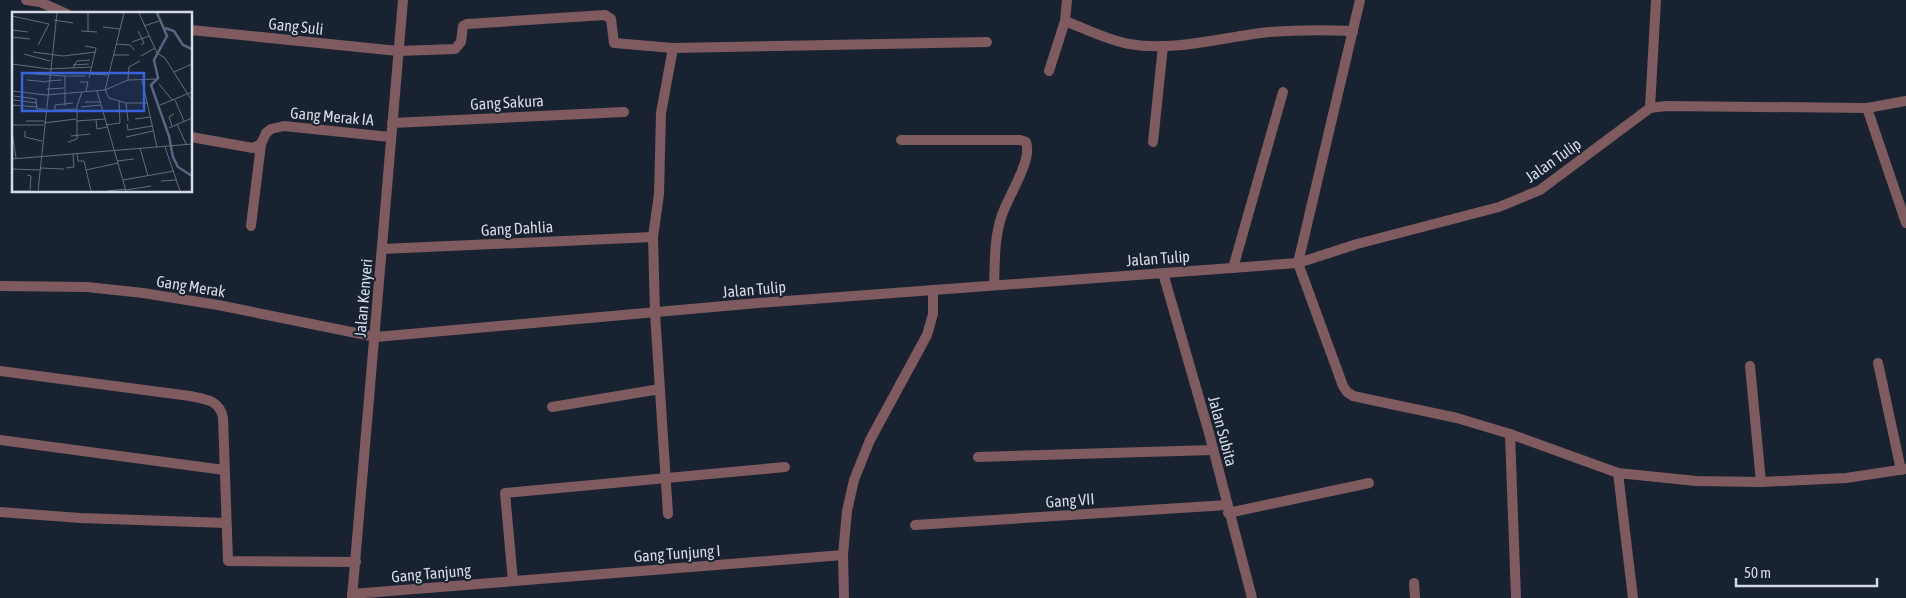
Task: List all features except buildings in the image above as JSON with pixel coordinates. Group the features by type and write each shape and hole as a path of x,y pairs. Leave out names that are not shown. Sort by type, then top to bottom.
{"street":[{"path":"26,0 40,2 62,12"},
{"name":"Jalan Kenyeri","path":"352,596 376,337 390,137 403,0"},
{"path":"1049,71 1065,21 1067,0"},
{"path":"1360,0 1298,263 1342,386 1346,392 1353,396 1458,418 1510,434 1618,473 1696,481 1761,482 1846,478 1904,469 1878,363"},
{"path":"1656,0 1650,108 1666,106 1867,108 1906,102"},
{"name":"Gang Suli","path":"192,30 398,51 455,49 460,42 463,26 467,24 605,15 611,19 614,43 674,48"},
{"path":"1065,21 1114,41 1131,45 1163,46 1269,32 1324,30 1353,32"},
{"path":"668,514 653,237 659,194 661,113 674,48 987,42"},
{"path":"1153,142 1163,46"},
{"path":"1233,268 1283,92"},
{"name":"Jalan Tulip","path":"376,337 758,303 1298,263 1357,244 1499,207 1540,190 1650,108"},
{"path":"1867,108 1906,224"},
{"name":"Gang Sakura","path":"392,123 624,112"},
{"name":"Gang Merak IA","path":"261,144 266,133 271,129 284,126 390,137"},
{"path":"192,137 253,148 261,144"},
{"path":"901,140 1020,140 1026,142 1028,148 1024,163 1002,215 995,243 994,285"},
{"path":"251,226 261,144"},
{"name":"Gang Dahlia","path":"382,249 653,237"},
{"name":"Jalan Subita","path":"1163,273 1252,598"},
{"name":"Gang Merak","path":"0,286 87,286 143,293 218,305 376,337"},
{"path":"844,598 843,555 847,511 861,459 927,336 933,314 934,290"},
{"path":"1750,366 1761,482"},
{"path":"0,371 107,384 208,399 216,403 221,410 228,561 356,562"},
{"path":"552,407 660,389"},
{"path":"1510,434 1516,598"},
{"path":"0,440 224,470"},
{"path":"978,457 1213,450"},
{"path":"513,581 506,493 785,466"},
{"path":"1618,473 1633,598"},
{"name":"Gang VII","path":"915,525 1228,509 1369,483"},
{"path":"0,512 80,518 226,523"},
{"name":"Gang Tunjung I","path":"513,581 843,555"},
{"name":"Gang Tanjung","path":"352,596 513,581"},
{"path":"1414,583 1415,598"}]}
